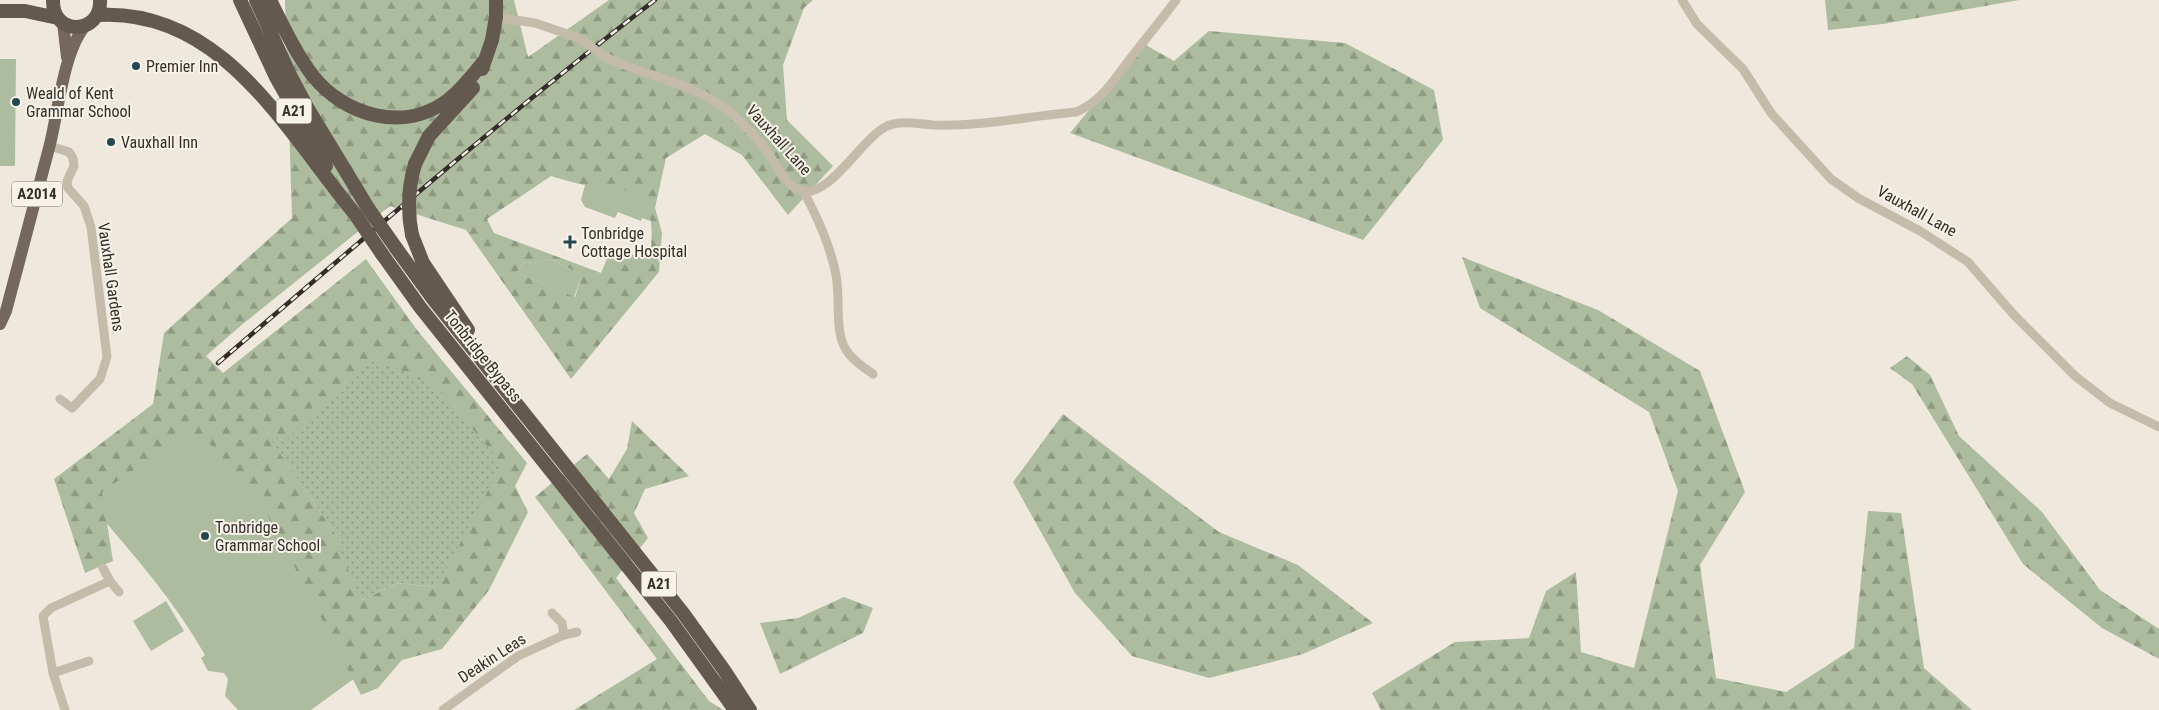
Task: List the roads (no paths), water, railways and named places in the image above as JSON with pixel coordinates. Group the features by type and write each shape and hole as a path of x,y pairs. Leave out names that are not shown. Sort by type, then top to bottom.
{"highway":[{"path":"25,11 45,0"},
{"path":"53,0 54,13 60,21"},
{"name":"Tonbridge Bypass","path":"240,0 296,115 360,213 396,248 432,299 704,641 750,710"},
{"name":"Tonbridge Bypass","path":"256,0 301,95 382,254 420,306 676,627 735,710"},
{"path":"270,0 291,42 314,77 339,100 365,114 394,118 422,114 447,101 458,92 484,61"},
{"path":"496,0 496,17 492,40 480,75 474,86 429,136 414,164 408,209 412,235 423,264 522,404 550,448"},
{"path":"0,11 25,11 74,27 86,25 100,4 127,16 170,26 201,41 251,84 360,213"}],"main road":[{"name":"A2014","path":"60,21 67,62"},
{"name":"A2014","path":"0,324 6,311 50,146 67,62 76,38 86,25"}],"street":[{"name":"Vauxhall Lane","path":"496,17 535,23 579,38 605,57 635,70 702,93 714,100 753,134 789,183 804,192 814,191 826,184 876,134 893,124 980,124 1076,112 1084,109 1121,73 1176,0"},
{"name":"Vauxhall Lane","path":"1682,0 1697,24 1743,69 1771,114 1831,179 1858,198 1920,231 1968,262 2014,315 2075,376 2110,403 2159,427"},
{"name":"Vauxhall Gardens","path":"50,146 69,152 73,158 74,166 67,182 68,188 84,206 91,227 107,357 100,379 78,404 72,408 60,399"},
{"path":"804,192 820,222 836,277 838,309 844,346 849,355 873,374"},
{"path":"103,568 119,592"},
{"path":"65,710 53,673 43,616 52,608 110,581"},
{"path":"552,613 562,623 564,635"},
{"name":"Deakin Leas","path":"443,710 518,656 564,635 577,632"},
{"path":"53,673 89,662"}],"railway":[{"path":"218,363 489,133 655,0"}],"place":[{"name":"Premier Inn","path":"136,66"},
{"name":"Weald of Kent Grammar School","path":"16,102"},
{"name":"Vauxhall Inn","path":"111,142"},
{"name":"Tonbridge Cottage Hospital","path":"570,242"},
{"name":"Tonbridge Grammar School","path":"205,536"}]}
